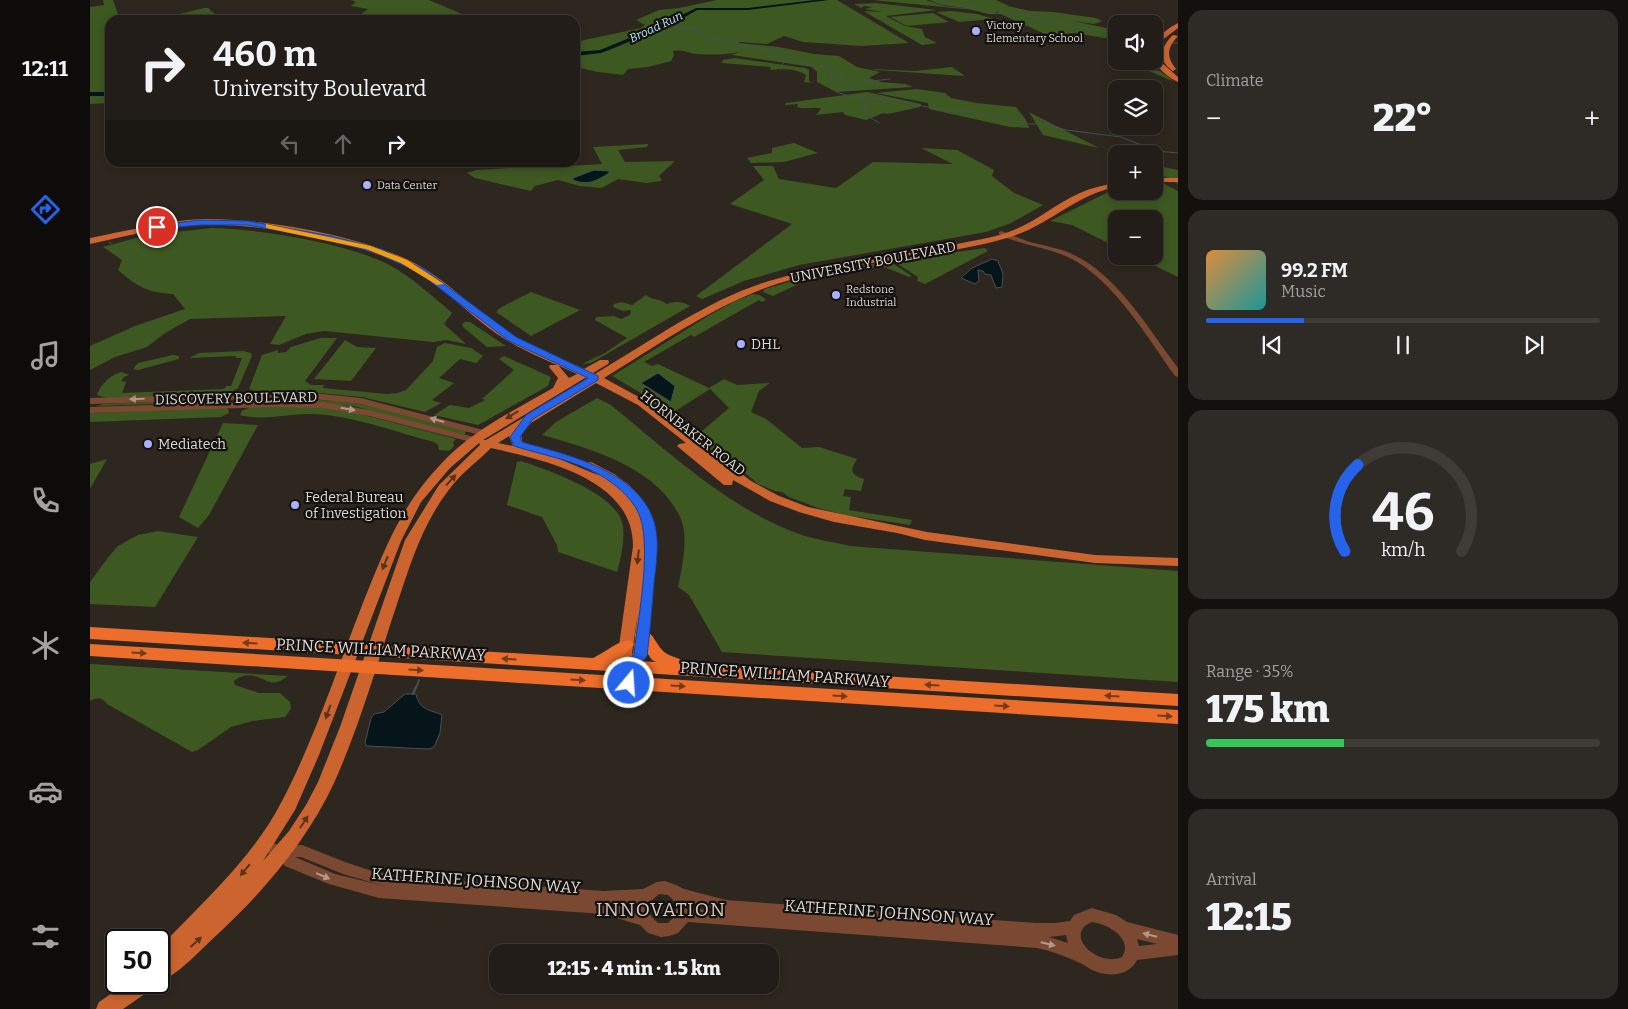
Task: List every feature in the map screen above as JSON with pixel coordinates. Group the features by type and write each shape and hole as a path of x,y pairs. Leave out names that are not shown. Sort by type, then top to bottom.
{"highway":[{"name":"PRINCE WILLIAM PARKWAY","path":"90,633 351,649 370,659 630,675 1178,717"},
{"path":"642,635 653,650 662,658 694,670"},
{"path":"594,664 613,656 626,644"},
{"name":"PRINCE WILLIAM PARKWAY","path":"90,650 344,666 370,659 594,664 630,675 694,670 1178,700"}],"main road":[{"path":"1178,25 1159,40 1154,49 1159,64 1178,80"},
{"path":"1178,34 1168,43 1163,52 1167,62 1178,74"},
{"path":"1163,179 1178,178"},
{"name":"UNIVERSITY BOULEVARD","path":"170,964 224,917 282,852 312,810 326,782 348,727 370,659 416,533 443,488 472,458 486,439 529,417 586,378 718,305 777,281 816,271 944,249 1003,234 1071,194 1108,185"},
{"name":"HORNBAKER ROAD","path":"90,243 157,227 228,222 261,224 359,245 395,257 421,271 505,334 586,378 641,412 723,478 752,496 792,514 819,522 910,537 925,536 1095,559 1178,562"},
{"name":"HORNBAKER ROAD","path":"90,243 155,231 221,225 278,231 349,247 378,256 405,268 504,342 554,367 586,378"},
{"path":"554,367 564,378 557,390"},
{"name":"UNIVERSITY BOULEVARD","path":"170,950 223,896 264,846 289,805 304,774 344,666 394,541 416,501 446,465 557,390 586,378"},
{"path":"472,458 488,451 512,446 515,435 529,417"},
{"name":"DISCOVERY BOULEVARD","path":"486,439 590,466 618,482 638,525 640,538 625,653 630,675"},
{"name":"DISCOVERY BOULEVARD","path":"625,496 643,510 650,528 651,540 640,656 630,675"},
{"path":"106,1009 130,994"}],"street":[{"path":"1003,234 1060,252 1092,268 1101,276 1142,326 1178,374"},
{"name":"DISCOVERY BOULEVARD","path":"90,401 263,395 312,396 361,401 486,439"},
{"name":"DISCOVERY BOULEVARD","path":"90,410 272,404 323,405 486,439"},
{"name":"KATHERINE JOHNSON WAY","path":"264,846 282,852 302,851 350,870 402,883 604,898 622,898 646,894"},
{"name":"KATHERINE JOHNSON WAY","path":"282,852 290,862 362,889 379,892 603,907 644,920"},
{"path":"664,888 673,890 680,895 686,907 685,915 678,925 665,930 653,927 644,920 641,907 646,894 664,888"},
{"name":"KATHERINE JOHNSON WAY","path":"680,895 726,907 1036,930 1056,930 1074,927"},
{"name":"KATHERINE JOHNSON WAY","path":"685,915 1037,941 1054,944 1086,958"},
{"path":"1092,915 1110,919 1122,928 1131,942 1132,954 1125,965 1116,968 1106,968 1086,958 1074,943 1072,934 1077,921 1084,916 1092,915"},
{"path":"1122,928 1178,942"},
{"path":"1132,954 1178,948"}],"green space":[{"path":"103,0 113,0 118,15 105,15 105,103 90,104 90,7 104,5"},
{"path":"351,0 429,0 464,15 360,15 368,9 351,6 356,2"},
{"path":"717,0 837,0 909,43 862,46 803,42 784,36 767,44 739,43 839,56 857,67 880,72 869,78 881,82 905,84 913,87 836,92 817,82 817,72 812,67 732,55 739,52 708,55 680,50 673,51 674,55 671,61 648,67 628,69 623,75 580,68 580,41 641,28 645,25 636,20 659,10"},
{"path":"872,0 926,0 944,6 971,9 942,5 929,0 996,0 1009,6 1007,6 1031,11 1096,18 1102,21 1094,24 1073,21 1108,28 1108,39 1075,33 1047,35 996,12 991,14 968,9"},
{"path":"876,3 937,10 886,16 905,26 922,29 925,37 937,43 922,45 865,12 882,12 865,9 872,7 864,6 861,8 854,4"},
{"path":"208,8 216,15 175,15"},
{"path":"951,11 977,14 994,19 959,22 936,12"},
{"path":"933,13 949,22 907,26 890,17"},
{"path":"735,58 805,68 809,70 809,81 813,83 804,82 806,75 793,70 770,70 771,67 722,63 723,60"},
{"path":"952,67 965,76 873,69 915,71"},
{"path":"1146,70 1160,71 1175,82"},
{"path":"917,89 945,93 951,98 976,103 1016,107 1026,120 1029,128 1010,127 929,109 928,103 876,93"},
{"path":"867,92 921,104 920,107 888,114 883,113 866,120 845,115 843,112 816,115 821,109 800,108 797,107 798,104 785,105 786,103"},
{"path":"1029,112 1099,148 1043,135"},
{"path":"794,143 818,153 784,162 751,163 747,158 772,153 772,148"},
{"path":"648,144 647,147 618,150 625,162 675,161 659,176 661,181 647,183 618,179 602,188 580,186 558,180 535,186 531,191 475,178 467,173 476,170 526,167 580,167 580,165 602,164 593,147"},
{"path":"921,148 957,150 994,170 992,176 1014,193 1043,205 1011,223 986,232 799,265 744,281 702,299 696,296 792,224 730,204 764,180 753,166 773,166 779,179 836,188 873,162 953,164"},
{"path":"1163,167 1178,170 1178,184 1163,176"},
{"path":"1163,184 1178,191 1178,277 1153,265 1163,265 1163,210 1108,210 1108,243 1072,225 1050,221 1108,192 1108,200 1163,200"},
{"path":"212,228 256,231 308,240 359,253 380,261 412,280 452,313 444,324 466,344 446,340 433,342 324,331 306,334 279,345 270,344 286,316 190,319 165,333 147,347 115,357 90,370 90,346 135,326 185,309 173,294 143,288 131,280 118,270 122,260 103,247 147,235"},
{"path":"985,248 988,251 925,284 917,281 918,277 893,261"},
{"path":"889,261 912,276 909,277 882,266 805,281 773,296 763,292 765,289 803,278"},
{"path":"531,292 580,310 531,336 496,312"},
{"path":"753,294 760,295 766,300 762,302 759,300 694,337 691,335 644,362 652,366 658,364 709,388 724,379 737,385 770,383 759,391 751,412 766,419 802,448 819,447 857,459 852,469 856,475 864,479 861,491 845,489 843,496 851,497 849,510 912,520 910,525 845,515 818,508 758,484 728,458 721,457 695,437 729,408 710,389 669,415 639,392 612,376 708,316 735,301"},
{"path":"646,295 666,304 678,302 690,306 591,363 582,364 605,353 627,338 595,320 596,317 614,316 621,319 630,315 631,310 623,311 613,307 614,304 621,302 632,305"},
{"path":"470,322 506,346 487,347 463,327 462,324"},
{"path":"320,338 337,338 305,381 311,385 324,385 323,388 387,394 398,393 406,390 433,361 437,347 445,343 471,348 483,356 476,363 460,359 439,378 454,383 432,400 441,403 425,412 362,397 310,392 257,392 249,389 262,355 278,350 278,353 286,352 291,347"},
{"path":"345,340 357,347 376,348 351,381 314,379"},
{"path":"243,351 251,353 252,356 238,388 231,392 107,398 97,395 106,380 122,372 129,375 121,381 126,382 122,393 224,389 226,386 231,386 242,358 236,358 236,356 189,358 199,353"},
{"path":"173,355 179,356 179,359 138,370 133,369 138,363"},
{"path":"504,356 551,377 548,386 478,425 434,415 450,405 469,408 485,400 482,399 514,370 499,359"},
{"path":"286,398 368,405 467,431 464,435 353,406 253,400"},
{"path":"597,398 611,405 677,460 726,496 776,525 808,537 850,546 1178,571 1178,682 722,652 689,595 678,587 684,554 684,529 680,516 664,493 634,469 616,460 542,435 556,422"},
{"path":"225,399 215,402 96,406 103,404"},
{"path":"252,406 320,407 356,413 456,439 453,442 454,446 449,451 439,450 438,445 434,442 340,417 309,414 266,417 240,415 242,411"},
{"path":"225,407 229,413 221,417 90,422 90,413"},
{"path":"223,423 258,425 209,515 198,528 179,517"},
{"path":"107,459 91,487 90,489 90,464"},
{"path":"521,461 579,484 594,492 616,511 623,527 623,540 617,572 558,552 557,545 542,517 507,505 517,462"},
{"path":"158,531 198,537 155,607 90,604 90,582 118,546 138,535"},
{"path":"90,664 288,676 277,682 248,675 234,681 235,685 259,693 280,693 290,702 291,709 285,717 252,721 231,727 198,750 192,752 101,699 97,698 90,701"}],"shaded area":[{"path":"594,170 609,171 609,173 587,183 573,180 573,178"},
{"path":"992,259 998,261 1003,274 1002,287 996,288 991,275 985,274 983,271 978,270 979,281 975,284 961,278 972,268"},
{"path":"658,373 675,386 671,402 641,383"},
{"path":"405,694 416,694 423,707 442,715 440,733 434,747 429,749 367,746 365,743 371,718 374,714 384,712"}],"waterway":[{"name":"Broad Run","path":"580,53 601,51 612,47 676,20 696,9 748,9 827,0"},
{"path":"934,0 936,2 972,7 992,13 1025,15 1108,32"},
{"path":"661,26 696,29 698,30 696,33 700,35 776,52 779,55 810,65 831,68 833,71 830,73 832,75 830,81 839,88 837,92 851,97 888,99 943,110 978,112 1028,124 1046,124 1066,130 1121,137 1157,151 1178,153"},
{"path":"1173,43 1178,43"},
{"path":"780,67 788,58"},
{"path":"833,70 840,74 842,83 845,86 855,86 863,82 890,79"},
{"name":"Broad Run","path":"90,94 105,94"},
{"path":"862,100 867,101 866,105 861,107 868,109 865,114 879,123"},
{"path":"109,242 129,259 129,267 145,282 161,287"},
{"path":"416,688 419,680"},
{"path":"413,694 416,687"}],"slow traffic":[{"path":"269,226 331,238 395,257 433,278 440,284"}],"place":[{"name":"Victory Elementary School","path":"976,31"},
{"name":"Data Center","path":"367,185"},
{"name":"Redstone Industrial","path":"836,295"},
{"name":"DHL","path":"741,344"},
{"name":"Mediatech","path":"148,444"},
{"name":"Federal Bureau of Investigation","path":"295,505"}],"district":[{"name":"INNOVATION","path":"661,909"}],"route":[{"path":"157,227 200,222 261,224 331,238 379,251 404,261 433,278 512,339 595,378 529,417 515,437 517,444 590,466 604,473 627,490 643,510 650,528 651,551 640,656 631,666 629,683"}]}
